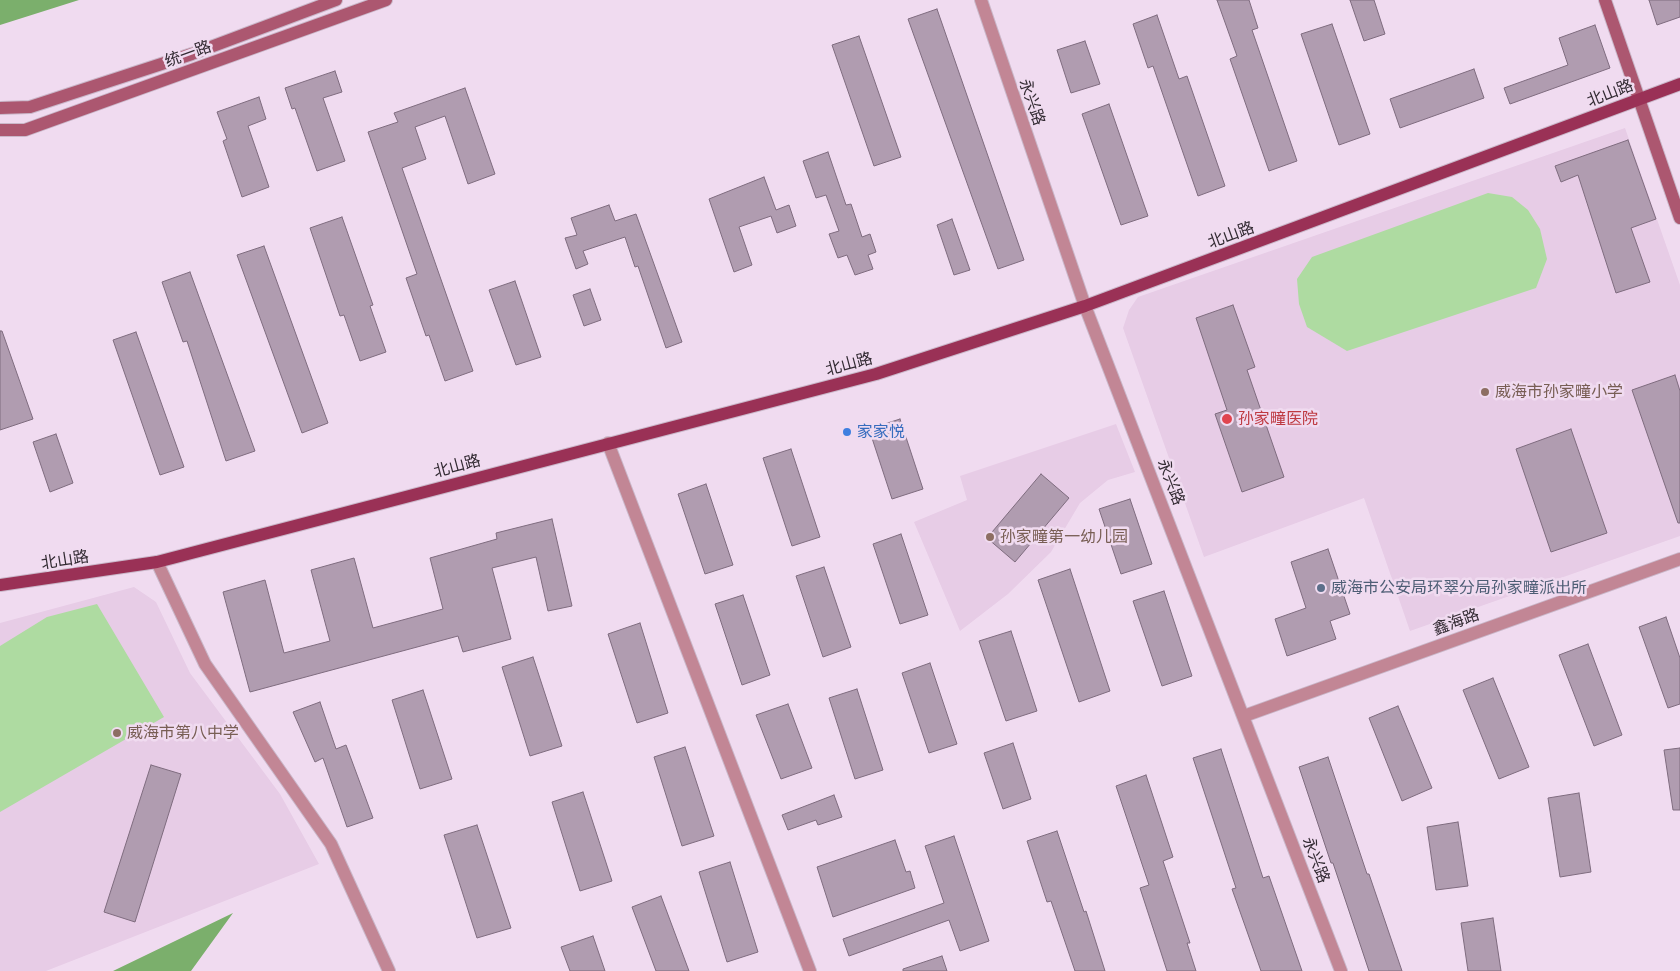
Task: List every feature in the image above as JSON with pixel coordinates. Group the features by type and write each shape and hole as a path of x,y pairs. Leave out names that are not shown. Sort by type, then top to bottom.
{"main road":[{"name":"统一路","path":"0,108 30,107 192,54 336,0"},
{"name":"统一路","path":"0,130 25,130 386,0"},
{"path":"1605,0 1680,218"},
{"name":"北山路","path":"0,585 157,562 876,374 1085,306 1680,84"}],"street":[{"name":"永兴路","path":"981,0 1085,306 1341,971"},
{"path":"608,443 810,971"},
{"name":"鑫海路","path":"1244,716 1680,559"},
{"path":"157,562 205,664 331,844 387,962 389,971"}],"shaded area":[{"name":"威海市孙家疃小学","path":"1625,128 1680,285 1680,536 1410,631 1364,498 1204,557 1123,328 1129,310 1138,297"},
{"name":"孙家疃第一幼儿园","path":"1116,424 1135,472 1108,480 1080,503 1051,552 1008,594 960,631 914,522 967,500 960,476"},
{"name":"威海市第八中学","path":"134,587 156,602 190,673 280,794 319,864 46,971 0,971 0,623"}],"green space":[{"path":"0,0 79,0 0,25"},
{"path":"1488,193 1512,197 1528,210 1540,229 1547,259 1536,288 1347,351 1307,327 1299,304 1297,279 1312,257"},
{"path":"97,604 164,717 0,812 0,646 47,617"},
{"path":"233,913 191,971 113,971"}],"building":[{"path":"1217,0 1249,0 1258,28 1252,30 1297,161 1269,171 1230,59 1237,56"},
{"path":"1350,0 1374,0 1385,34 1364,41"},
{"path":"1649,0 1680,0 1680,17 1657,25"},
{"path":"937,9 1024,260 998,269 908,19"},
{"path":"1157,15 1179,79 1187,76 1225,186 1198,196 1153,66 1148,68 1133,24"},
{"path":"1332,24 1370,134 1339,145 1301,34"},
{"path":"1595,25 1610,68 1510,104 1504,88 1568,65 1559,38"},
{"path":"859,36 901,157 874,166 832,45"},
{"path":"1085,41 1100,84 1071,93 1057,50"},
{"path":"1474,69 1484,98 1400,128 1390,99"},
{"path":"335,71 342,92 323,98 345,161 317,171 295,108 292,109 285,88"},
{"path":"465,88 495,174 468,184 445,116 415,127 426,159 402,168 473,371 445,381 429,335 426,336 406,278 417,274 368,132 398,122 394,113"},
{"path":"259,97 266,119 248,126 269,187 242,197 223,141 227,139 217,112"},
{"path":"1109,104 1148,216 1121,225 1082,114"},
{"path":"1628,140 1656,219 1631,228 1650,282 1616,293 1578,175 1561,182 1555,166"},
{"path":"828,152 846,205 851,204 862,237 870,234 876,252 868,255 873,269 855,275 847,255 838,258 829,234 839,231 826,195 816,198 803,161"},
{"path":"764,177 776,210 789,205 796,226 777,233 771,216 739,227 752,265 734,272 709,199"},
{"path":"609,205 615,221 636,214 682,342 666,348 638,266 635,267 625,237 583,251 588,264 576,269 565,238 577,235 571,218"},
{"path":"342,217 373,305 370,306 386,352 360,361 344,315 340,316 310,228"},
{"path":"952,219 970,270 954,275 937,225"},
{"path":"264,246 328,423 302,433 237,255"},
{"path":"190,272 255,451 226,461 187,341 183,342 162,282"},
{"path":"515,281 541,357 516,365 489,290"},
{"path":"590,289 601,320 584,326 573,295"},
{"path":"1233,305 1255,367 1247,370 1284,477 1242,492 1215,414 1227,410 1196,318"},
{"path":"0,331 2,331 33,419 0,430"},
{"path":"136,332 184,467 160,475 113,340"},
{"path":"1675,375 1680,391 1680,523 1678,523 1632,390"},
{"path":"900,419 923,489 892,499 869,429"},
{"path":"1571,429 1607,533 1551,552 1516,449"},
{"path":"56,434 73,483 50,492 33,442"},
{"path":"791,449 820,537 792,546 763,458"},
{"path":"1041,474 1069,498 1015,562 987,538"},
{"path":"706,484 733,565 705,574 678,494"},
{"path":"1130,499 1152,564 1121,574 1099,509"},
{"path":"552,519 572,606 548,611 536,557 492,568 511,639 463,652 458,636 250,692 223,592 265,580 284,653 330,641 311,570 354,558 373,628 443,609 430,558 497,539 496,533"},
{"path":"901,534 928,615 900,624 873,544"},
{"path":"1328,549 1350,614 1330,621 1336,639 1287,656 1275,619 1306,608 1291,562"},
{"path":"824,567 851,647 823,657 796,576"},
{"path":"1070,569 1110,691 1079,702 1038,580"},
{"path":"1164,591 1192,676 1162,686 1133,601"},
{"path":"743,595 770,675 742,685 715,604"},
{"path":"1666,617 1680,658 1680,704 1668,708 1639,627"},
{"path":"640,623 668,713 637,723 608,634"},
{"path":"1011,631 1037,711 1006,721 979,641"},
{"path":"1588,644 1622,735 1594,746 1559,655"},
{"path":"533,657 562,746 530,756 502,667"},
{"path":"930,663 957,744 929,753 902,673"},
{"path":"1493,678 1529,767 1499,779 1463,690"},
{"path":"857,689 883,770 855,779 829,698"},
{"path":"423,690 452,779 420,789 392,700"},
{"path":"320,702 336,749 346,745 373,818 347,827 323,758 315,762 293,712"},
{"path":"788,704 812,768 781,779 756,715"},
{"path":"1398,706 1432,788 1402,801 1369,718"},
{"path":"1013,743 1031,799 1003,809 984,753"},
{"path":"685,747 714,836 682,846 654,757"},
{"path":"1680,748 1680,810 1673,810 1664,750"},
{"path":"1221,749 1263,878 1269,876 1302,971 1261,971 1232,889 1236,888 1193,758"},
{"path":"1328,757 1402,971 1369,971 1333,863 1331,863 1299,767"},
{"path":"151,765 181,774 135,922 104,912"},
{"path":"1146,775 1173,857 1163,861 1190,943 1187,943 1196,971 1167,971 1140,888 1149,885 1116,786"},
{"path":"583,792 612,881 580,891 552,802"},
{"path":"1579,793 1591,872 1560,877 1548,798"},
{"path":"834,795 842,817 818,825 816,820 788,830 782,815"},
{"path":"1458,822 1468,886 1436,890 1427,827"},
{"path":"477,825 511,928 477,938 444,835"},
{"path":"1057,831 1105,971 1075,971 1051,901 1047,902 1027,841"},
{"path":"954,836 989,941 960,951 949,920 849,956 843,939 944,903 925,846"},
{"path":"895,840 906,872 910,871 915,888 833,917 817,867"},
{"path":"730,862 758,952 727,962 699,872"},
{"path":"661,896 689,971 656,971 632,907"},
{"path":"1493,918 1501,971 1468,971 1461,923"},
{"path":"593,936 605,971 570,971 561,947"},
{"path":"942,956 947,971 903,971 903,969"}],"place":[{"name":"威海市孙家疃小学","path":"1485,392"},
{"name":"孙家疃医院","path":"1227,419"},
{"name":"家家悦","path":"847,432"},
{"name":"孙家疃第一幼儿园","path":"990,537"},
{"name":"威海市公安局环翠分局孙家疃派出所","path":"1321,588"},
{"name":"威海市第八中学","path":"117,733"}]}
